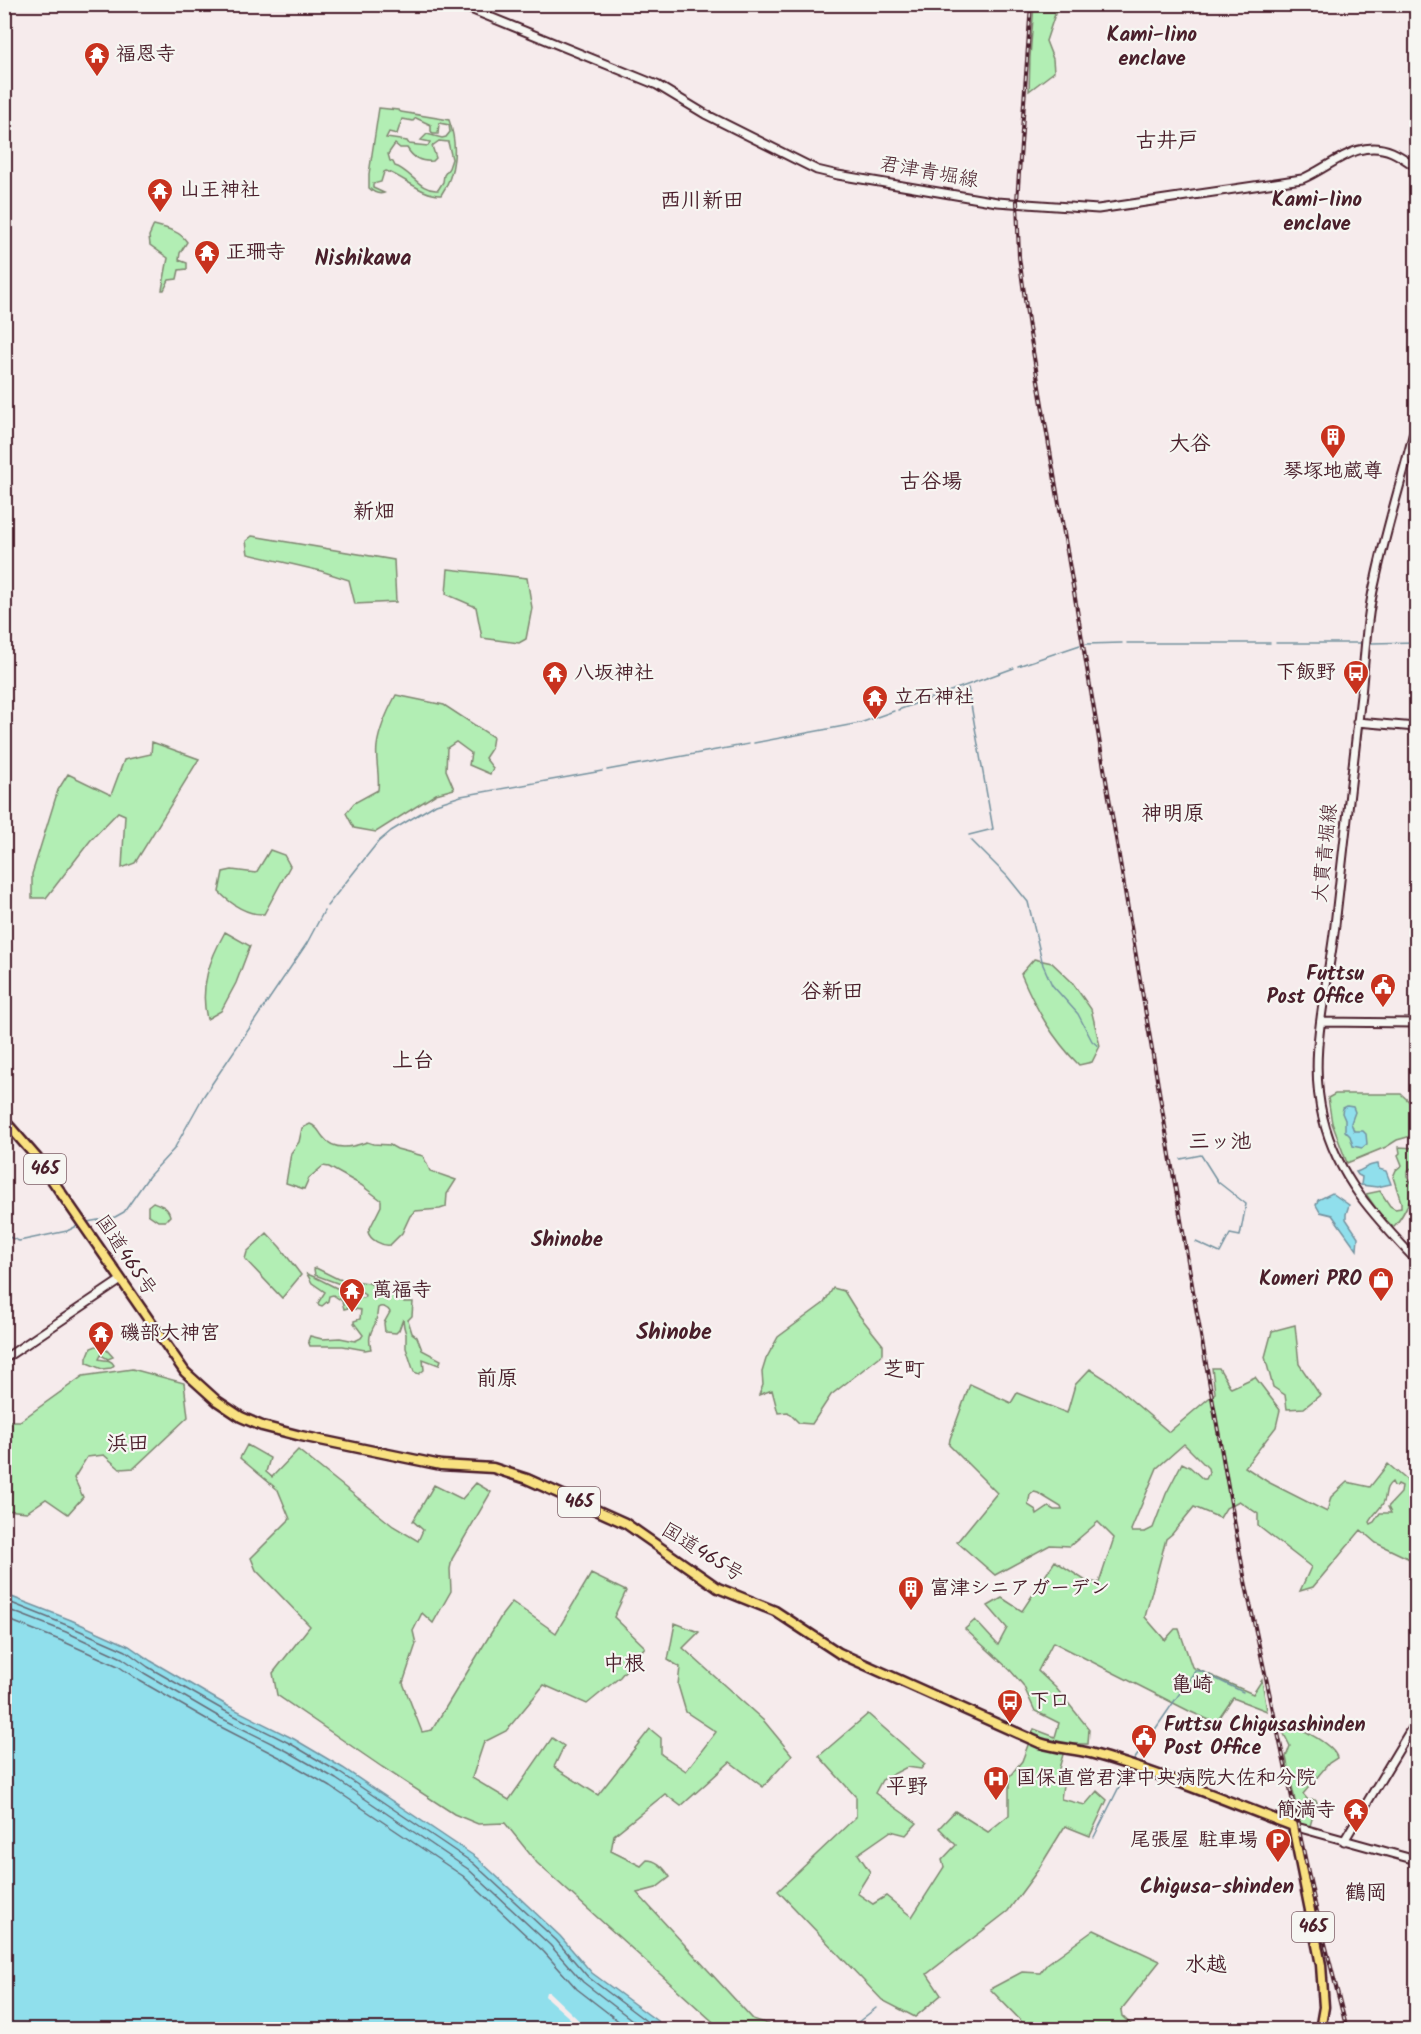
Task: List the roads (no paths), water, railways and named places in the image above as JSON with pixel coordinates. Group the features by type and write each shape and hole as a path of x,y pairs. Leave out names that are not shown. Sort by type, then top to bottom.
{"highway":[{"name":"国道465号","path":"4,1120 38,1158 185,1372 217,1401 241,1417 262,1426 332,1442 441,1465 493,1468 527,1479 626,1523 718,1587 775,1611 839,1653 1040,1743 1088,1753 1182,1782 1293,1826"},
{"name":"465","path":"1293,1826 1321,1965 1324,2007 1320,2030"}],"main road":[{"name":"君津青堀線","path":"458,4 657,85 705,114 817,170 997,202 1098,209 1302,179 1351,152 1363,148 1384,150 1416,166"},
{"name":"大貫青堀線","path":"1416,424 1374,582 1332,956 1317,1049 1317,1085 1322,1118 1333,1150 1349,1181 1364,1203 1416,1260"},
{"path":"1358,722 1416,727"},
{"path":"1321,1022 1416,1023"},
{"path":"4,1359 121,1280"},
{"path":"1344,1841 1416,1721"},
{"path":"1293,1826 1416,1860"}],"water":[{"path":"1353,1107 1355,1112 1351,1123 1354,1131 1363,1131 1366,1134 1367,1144 1362,1148 1353,1146 1350,1136 1345,1131 1345,1120 1342,1113 1343,1108"},
{"path":"1378,1164 1379,1169 1386,1171 1391,1184 1377,1187 1361,1185 1362,1177 1356,1172"},
{"path":"1332,1193 1349,1205 1346,1219 1358,1237 1357,1250 1332,1215 1320,1212 1316,1205 1318,1200"},
{"path":"4,1594 129,1646 228,1706 294,1739 343,1768 477,1858 560,1936 592,1973 668,2029 5,2029"}],"waterway":[{"path":"1371,643 1416,642"},
{"path":"1086,644 1122,643"},
{"path":"1127,643 1270,643"},
{"path":"1276,643 1361,643"},
{"path":"1018,666 1080,645"},
{"path":"898,710 1014,668"},
{"path":"968,688 993,829 969,835"},
{"path":"754,743 860,723 894,711"},
{"path":"607,770 749,744"},
{"path":"327,906 378,842 391,831 436,804 461,796 602,771"},
{"path":"971,840 1007,876 1028,902 1043,965 1052,985 1078,1014 1092,1041 1098,1046"},
{"path":"87,1222 115,1217 124,1212 149,1176 174,1149 203,1097 307,943 324,911"},
{"path":"1181,1159 1201,1155 1218,1182 1246,1204 1240,1236 1230,1234 1220,1253 1196,1242"},
{"path":"4,1235 19,1241 67,1231 79,1225"},
{"path":"1132,1763 1195,1671 1200,1671 1243,1692"},
{"path":"1094,1837 1128,1769"},
{"path":"848,2030 876,2008"}],"railway":[{"path":"1031,4 1017,201 1019,257 1029,328 1196,1308 1245,1581 1315,1904 1347,2030"}],"place":[{"name":"福恩寺","path":"97,78"},
{"name":"山王神社","path":"160,214"},
{"name":"正珊寺","path":"207,276"},
{"name":"琴塚地蔵尊","path":"1333,460"},
{"name":"下飯野","path":"1356,696"},
{"name":"八坂神社","path":"555,697"},
{"name":"立石神社","path":"875,721"},
{"name":"Futtsu Post Office","path":"1383,1009"},
{"name":"Komeri PRO","path":"1381,1303"},
{"name":"萬福寺","path":"352,1314"},
{"name":"磯部大神宮","path":"101,1357"},
{"name":"富津シニアガーデン","path":"911,1612"},
{"name":"下口","path":"1010,1725"},
{"name":"Futtsu Chigusashinden Post Office","path":"1144,1760"},
{"name":"国保直営君津中央病院大佐和分院","path":"996,1802"},
{"name":"簡満寺","path":"1356,1834"},
{"name":"尾張屋 駐車場","path":"1278,1864"}],"district":[{"name":"Kami-Iino enclave","path":"1152,47"},
{"name":"古井戸","path":"1167,141"},
{"name":"西川新田","path":"702,201"},
{"name":"Kami-Iino enclave","path":"1317,212"},
{"name":"Nishikawa","path":"363,259"},
{"name":"大谷","path":"1190,444"},
{"name":"古谷場","path":"931,482"},
{"name":"新畑","path":"374,512"},
{"name":"神明原","path":"1173,814"},
{"name":"谷新田","path":"832,992"},
{"name":"上台","path":"413,1061"},
{"name":"三ッ池","path":"1220,1142"},
{"name":"Shinobe","path":"567,1240"},
{"name":"Shinobe","path":"674,1333"},
{"name":"芝町","path":"904,1370"},
{"name":"前原","path":"497,1379"},
{"name":"浜田","path":"128,1444"},
{"name":"中根","path":"624,1664"},
{"name":"亀崎","path":"1192,1685"},
{"name":"平野","path":"907,1787"},
{"name":"Chigusa-shinden","path":"1217,1887"},
{"name":"鶴岡","path":"1366,1893"},
{"name":"水越","path":"1206,1965"}]}
